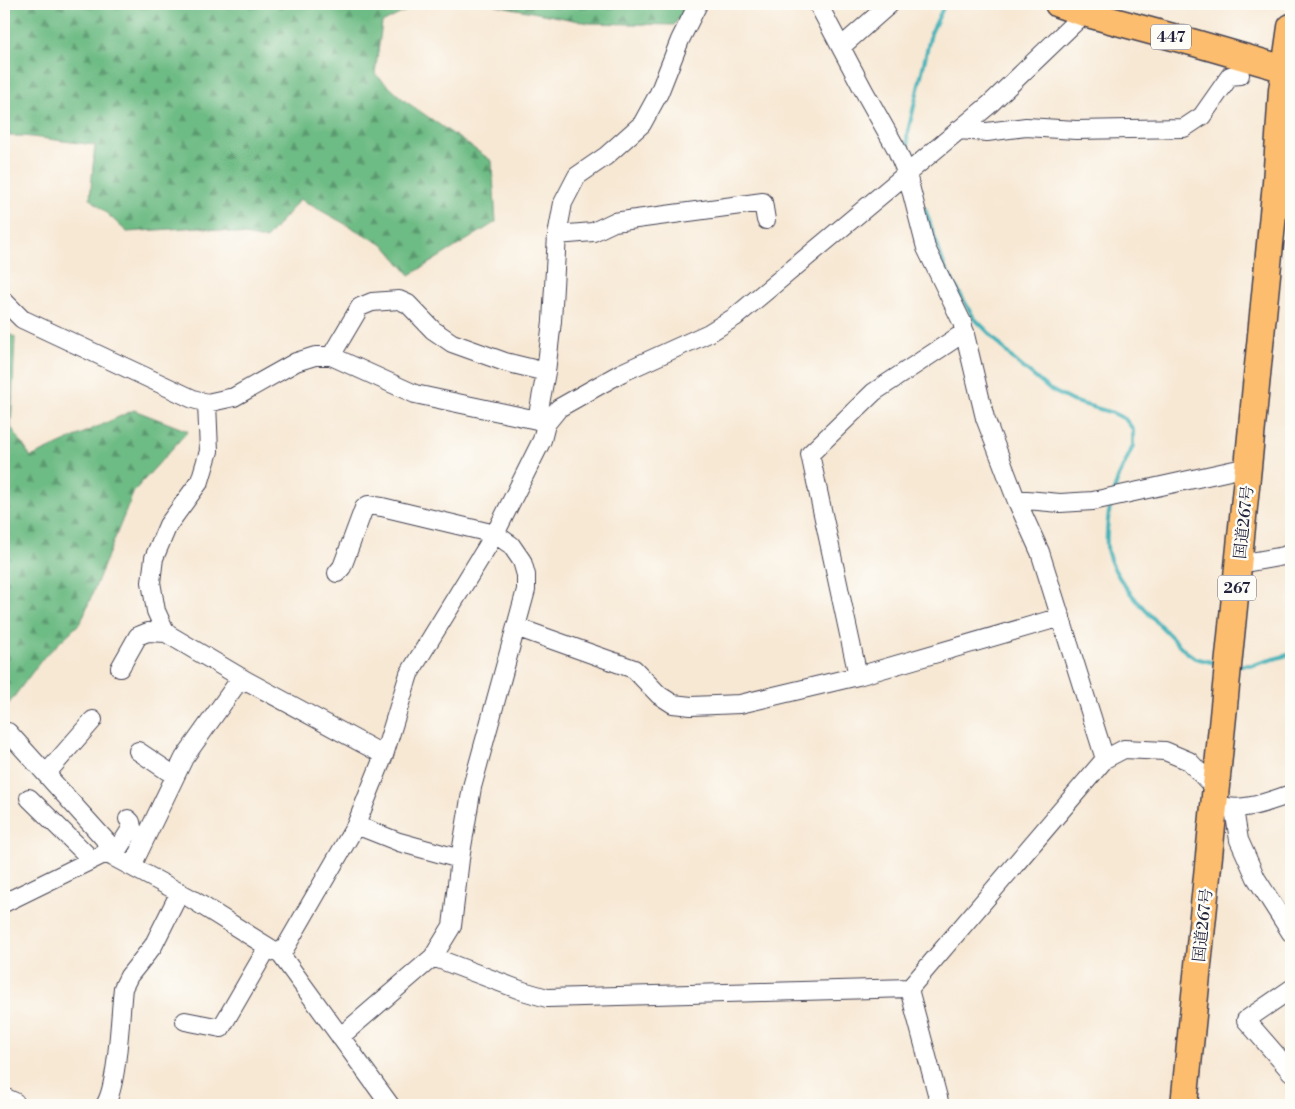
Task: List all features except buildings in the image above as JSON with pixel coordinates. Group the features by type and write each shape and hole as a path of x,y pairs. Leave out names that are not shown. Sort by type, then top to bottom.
{"highway":[{"name":"447","path":"1058,4 1089,9 1285,69"},
{"name":"国道267号","path":"1184,1105 1222,801 1239,564 1285,69 1291,28"}],"street":[{"path":"185,1021 221,1028 275,951 356,825 384,755 409,674 495,534 542,440 541,422 552,321 557,235 564,203 577,176 606,156 642,124 659,93 680,40 698,4"},
{"path":"818,4 896,148 907,174 926,248 962,322 985,418 1016,499 1040,552 1105,759"},
{"path":"841,47 890,4"},
{"path":"541,422 578,396 621,373 709,333 735,317 989,105 1089,9"},
{"path":"958,130 987,132 1026,127 1076,130 1184,128 1202,116 1230,76 1240,76"},
{"path":"557,235 593,232 614,222 763,202 766,220"},
{"path":"331,356 360,307 372,302 398,300 408,304 433,330 452,343 506,362 546,372"},
{"path":"4,302 22,319 193,399 207,403 234,397 296,362 315,356 331,356 415,394 541,422"},
{"path":"858,676 810,454 874,392 965,332"},
{"path":"166,632 156,611 151,582 154,558 168,525 200,481 208,451 207,403"},
{"path":"1016,499 1060,503 1093,501 1248,467"},
{"path":"337,573 342,567 364,508 368,505 495,534 511,545 522,561 526,575 526,590 472,787 460,859 452,926 433,957 340,1037"},
{"path":"1239,564 1291,553"},
{"path":"516,628 634,669 659,695 672,704 691,706 740,704 858,676 1061,617"},
{"path":"120,668 138,636 148,632 166,632 247,681 384,755"},
{"path":"132,866 184,758 236,685 247,681"},
{"path":"46,774 93,720"},
{"path":"8,732 108,843 113,857"},
{"path":"433,957 546,998 910,988 1105,759 1124,749 1165,750 1189,761 1222,801 1256,878 1291,933"},
{"path":"138,750 175,776"},
{"path":"1222,801 1247,807 1291,794"},
{"path":"29,798 92,860"},
{"path":"113,857 132,827 128,819"},
{"path":"356,825 398,842 460,859"},
{"path":"4,903 106,853 132,866 180,892 275,951 390,1105"},
{"path":"104,1105 108,1100 115,1070 123,988 129,976 153,946 180,892"},
{"path":"910,988 940,1105"},
{"path":"1291,989 1246,1020 1291,1072"}],"green space":[{"path":"4,4 419,4 382,23 375,74 405,101 492,161 496,222 410,275 385,246 300,199 266,239 200,227 127,232 90,198 95,145 24,136 4,136"},
{"path":"496,4 690,4 674,25 589,23"},
{"path":"4,332 15,337 11,427 31,457 134,410 188,431 134,491 81,622 43,658 4,710"}],"waterway":[{"path":"909,158 907,136 931,33 945,4"},
{"path":"925,209 945,268 974,318 1014,360 1049,389 1072,401 1113,413 1125,419 1133,429 1133,446 1114,491"},
{"path":"1111,503 1107,528 1107,548 1120,579 1130,593 1185,651 1195,658 1219,664"},
{"path":"1238,665 1253,665 1291,654"}]}
